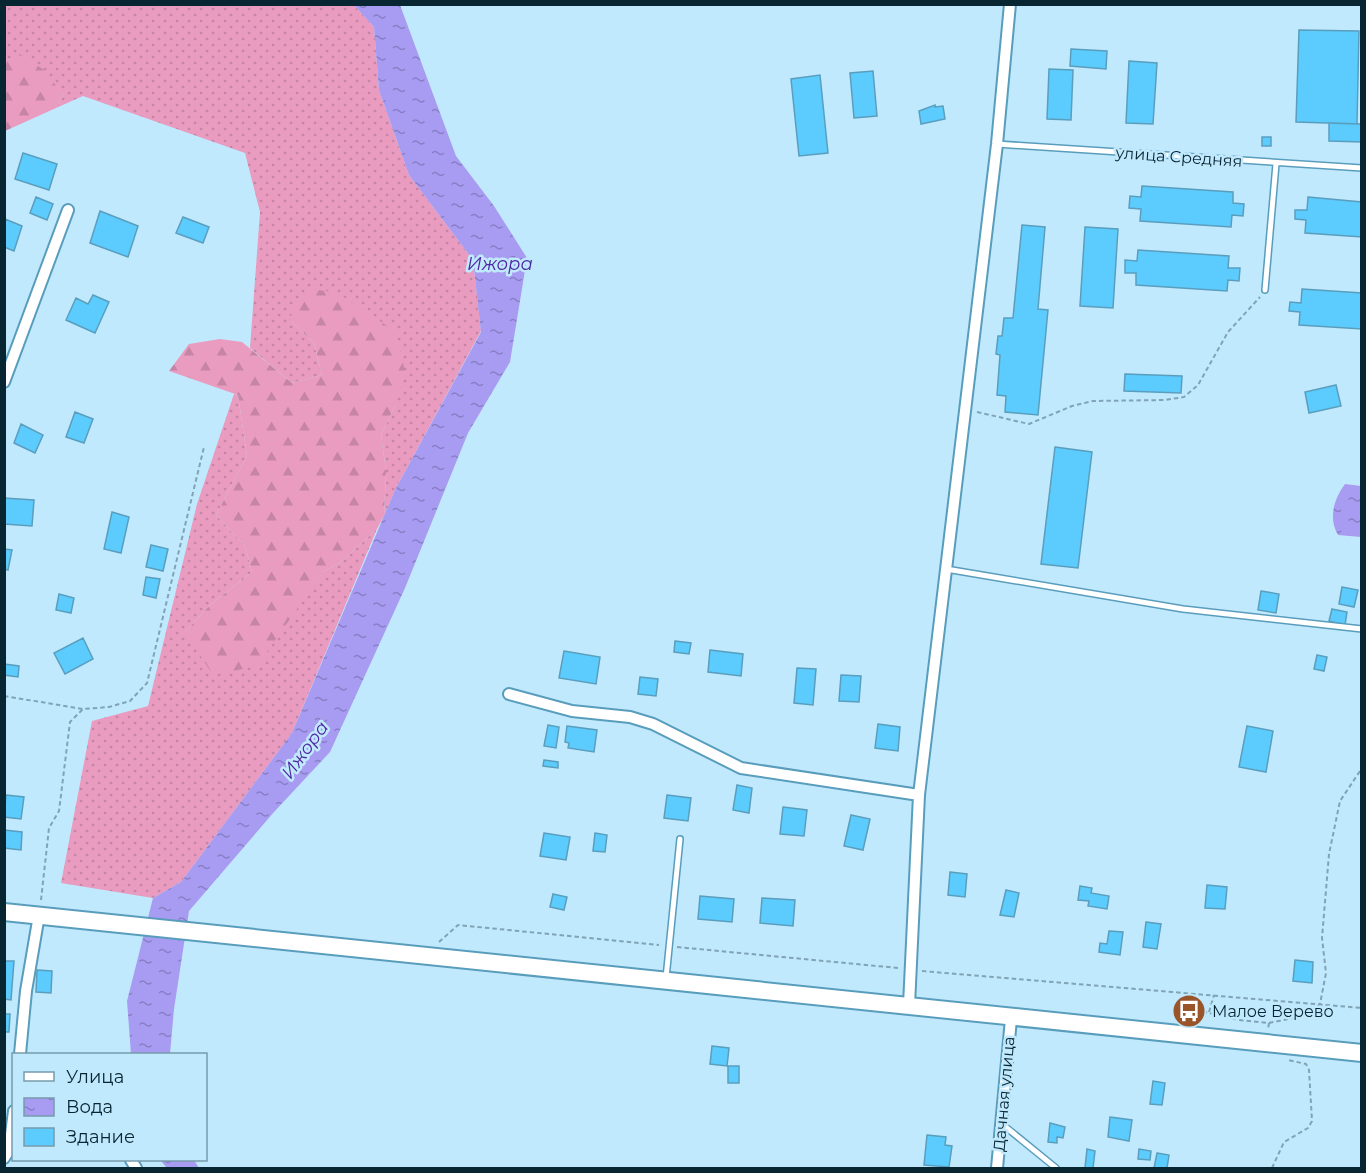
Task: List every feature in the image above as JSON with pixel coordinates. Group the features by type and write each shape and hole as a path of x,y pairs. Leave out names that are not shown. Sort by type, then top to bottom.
{"main road":[{"path":"4,912 1362,1053"}],"street":[{"path":"909,1005 919,795 997,144 1010,4"},
{"path":"4,382 68,210"},
{"path":"509,694 572,711 630,717 652,724 741,768 919,795"},
{"path":"20,1053 26,991 39,915"},
{"name":"Дачная улица","path":"997,1168 1011,1018"},
{"path":"4,1158 9,1150 12,1127"}],"lane":[{"name":"улица Средняя","path":"997,144 1362,168"},
{"path":"1266,290 1276,164"},
{"path":"946,569 1183,609 1362,629"},
{"path":"666,980 680,839"},
{"path":"1001,1123 1056,1168"}],"path":[{"path":"965,409 1029,424 1072,405 1093,401 1184,397 1198,385 1228,332 1266,290"},
{"path":"4,696 83,709 109,707 130,701 147,683 204,447"},
{"path":"39,915 49,828 59,811 70,722 83,709"},
{"path":"1269,1023 1307,1015 1320,1004 1326,973 1322,938 1329,854 1340,801 1362,768"},
{"path":"909,969 1362,1008"},
{"path":"1209,1012 1214,995"},
{"path":"1272,1168 1284,1142 1308,1128 1312,1121 1309,1070 1306,1064"}],"green space":[{"path":"4,5 354,5 374,27 379,90 409,175 473,260 481,331 395,490 384,516 386,471 381,435 395,406 289,319 314,343 322,375 292,383 250,348 260,212 245,153 83,96 56,108 63,95 20,55 5,60"},
{"path":"20,54 44,70 63,95 56,108 5,131 5,60"},
{"path":"306,289 336,292 395,331 405,371 395,406 381,435 386,471 384,516 377,529 341,562 323,572 257,666 213,675 185,632 210,605 252,572 245,546 216,515 247,456 238,395 169,371 189,344 220,339 242,342 292,383 322,375 314,343 289,319"},
{"path":"234,394 238,395 247,456 216,515 245,546 252,572 210,605 185,632 290,616 323,572 341,562 377,529 292,733 181,882 153,898 61,883 92,721 148,706 197,504"}],"water":[{"name":"Ижора","path":"354,5 400,5 456,156 494,206 527,258 510,362 468,433 405,588 330,752 274,812 189,911 174,1009 170,1053 131,1053 127,1001 153,898 181,882 292,733 395,490 481,332 473,260 409,175 379,90 374,27"},
{"path":"1345,484 1361,486 1361,537 1338,535 1335,529 1334,509"},
{"path":"161,1161 195,1161 199,1168 167,1168"}],"building":[{"path":"1299,30 1359,31 1357,124 1296,122"},
{"path":"1071,49 1107,51 1106,69 1070,66"},
{"path":"1129,61 1157,63 1153,124 1126,123"},
{"path":"1049,69 1073,70 1071,120 1047,119"},
{"path":"873,71 877,116 854,118 850,73"},
{"path":"820,75 828,153 799,156 791,79"},
{"path":"935,105 935,107 943,106 945,119 921,124 919,111"},
{"path":"1329,123 1362,124 1362,142 1329,141"},
{"path":"1262,137 1271,137 1271,146 1262,146"},
{"path":"23,153 57,164 49,190 15,179"},
{"path":"1142,186 1233,192 1233,203 1244,204 1243,216 1232,215 1231,227 1140,221 1141,209 1129,208 1130,196 1141,197"},
{"path":"36,197 53,204 47,220 30,213"},
{"path":"1308,197 1362,202 1362,237 1305,233 1306,220 1295,219 1295,210 1307,210"},
{"path":"100,211 138,226 128,257 90,243"},
{"path":"183,217 209,227 203,243 176,233"},
{"path":"5,219 22,226 14,251 4,247"},
{"path":"1022,225 1045,227 1038,309 1048,310 1038,415 1005,412 1006,396 997,395 1000,355 996,354 998,336 1002,336 1004,318 1013,318"},
{"path":"1085,227 1118,229 1113,308 1080,306"},
{"path":"1138,250 1229,256 1228,268 1240,268 1239,281 1228,280 1227,291 1136,285 1136,273 1125,273 1125,260 1137,261"},
{"path":"1302,289 1362,293 1362,329 1299,325 1300,312 1289,311 1290,302 1301,303"},
{"path":"93,295 109,302 95,333 66,320 76,298 88,304"},
{"path":"1125,374 1182,376 1181,393 1124,391"},
{"path":"1336,385 1341,406 1309,413 1305,392"},
{"path":"75,412 93,419 84,443 66,437"},
{"path":"21,424 43,435 35,453 14,443"},
{"path":"1055,447 1092,452 1078,568 1041,564"},
{"path":"4,498 34,500 32,526 4,524"},
{"path":"112,512 129,517 121,553 104,549"},
{"path":"151,545 168,549 163,571 146,567"},
{"path":"4,549 12,550 8,570 4,569"},
{"path":"146,577 160,579 156,598 143,595"},
{"path":"1342,587 1358,590 1354,607 1339,604"},
{"path":"1261,591 1279,594 1276,613 1258,610"},
{"path":"59,594 74,598 71,613 56,610"},
{"path":"1332,609 1347,612 1345,625 1329,621"},
{"path":"83,638 93,659 65,674 54,653"},
{"path":"675,641 691,643 689,654 674,652"},
{"path":"710,650 743,654 741,676 708,672"},
{"path":"564,651 600,657 596,684 559,678"},
{"path":"1317,655 1327,657 1324,671 1314,669"},
{"path":"4,664 19,666 18,677 4,675"},
{"path":"797,668 816,669 813,705 794,703"},
{"path":"841,675 861,676 859,702 839,701"},
{"path":"640,677 658,679 656,696 638,694"},
{"path":"878,724 900,727 898,751 875,748"},
{"path":"548,725 559,727 556,748 544,746"},
{"path":"567,726 597,730 594,752 568,748 569,743 565,742"},
{"path":"1247,726 1273,731 1266,772 1239,767"},
{"path":"544,760 558,762 558,768 543,766"},
{"path":"737,785 752,788 749,813 733,810"},
{"path":"6,795 24,797 21,819 4,817"},
{"path":"667,795 691,798 688,821 664,818"},
{"path":"783,807 807,810 804,836 780,834"},
{"path":"851,815 870,819 863,850 844,846"},
{"path":"4,830 22,832 21,850 4,848"},
{"path":"544,833 570,837 566,860 540,856"},
{"path":"595,833 607,835 605,852 593,851"},
{"path":"950,872 967,874 965,897 948,895"},
{"path":"1207,885 1227,887 1225,909 1205,908"},
{"path":"1080,886 1092,888 1091,893 1109,896 1107,909 1088,906 1089,901 1078,900"},
{"path":"1006,890 1019,893 1014,917 1000,915"},
{"path":"553,894 567,897 564,910 550,907"},
{"path":"700,896 734,899 732,922 698,919"},
{"path":"762,898 795,900 793,926 760,923"},
{"path":"1146,922 1161,924 1157,949 1143,947"},
{"path":"1109,931 1123,932 1120,955 1099,952 1100,943 1107,944"},
{"path":"1295,960 1313,962 1312,983 1293,981"},
{"path":"4,961 14,961 11,1000 4,999"},
{"path":"37,970 52,971 51,993 36,992"},
{"path":"4,1014 10,1014 9,1032 4,1032"},
{"path":"712,1046 729,1048 727,1066 710,1064"},
{"path":"728,1066 739,1066 739,1083 728,1083"},
{"path":"1153,1081 1165,1083 1162,1105 1150,1104"},
{"path":"1110,1117 1132,1120 1129,1141 1108,1137"},
{"path":"1050,1123 1065,1127 1063,1138 1057,1137 1057,1143 1048,1142"},
{"path":"927,1135 946,1137 945,1145 952,1146 949,1167 924,1165"},
{"path":"1087,1149 1095,1151 1093,1168 1085,1168"},
{"path":"1139,1149 1151,1151 1150,1160 1138,1159"},
{"path":"1157,1153 1169,1155 1167,1168 1154,1168"}],"place":[{"name":"Малое Верево","path":"1189,1011"}]}
